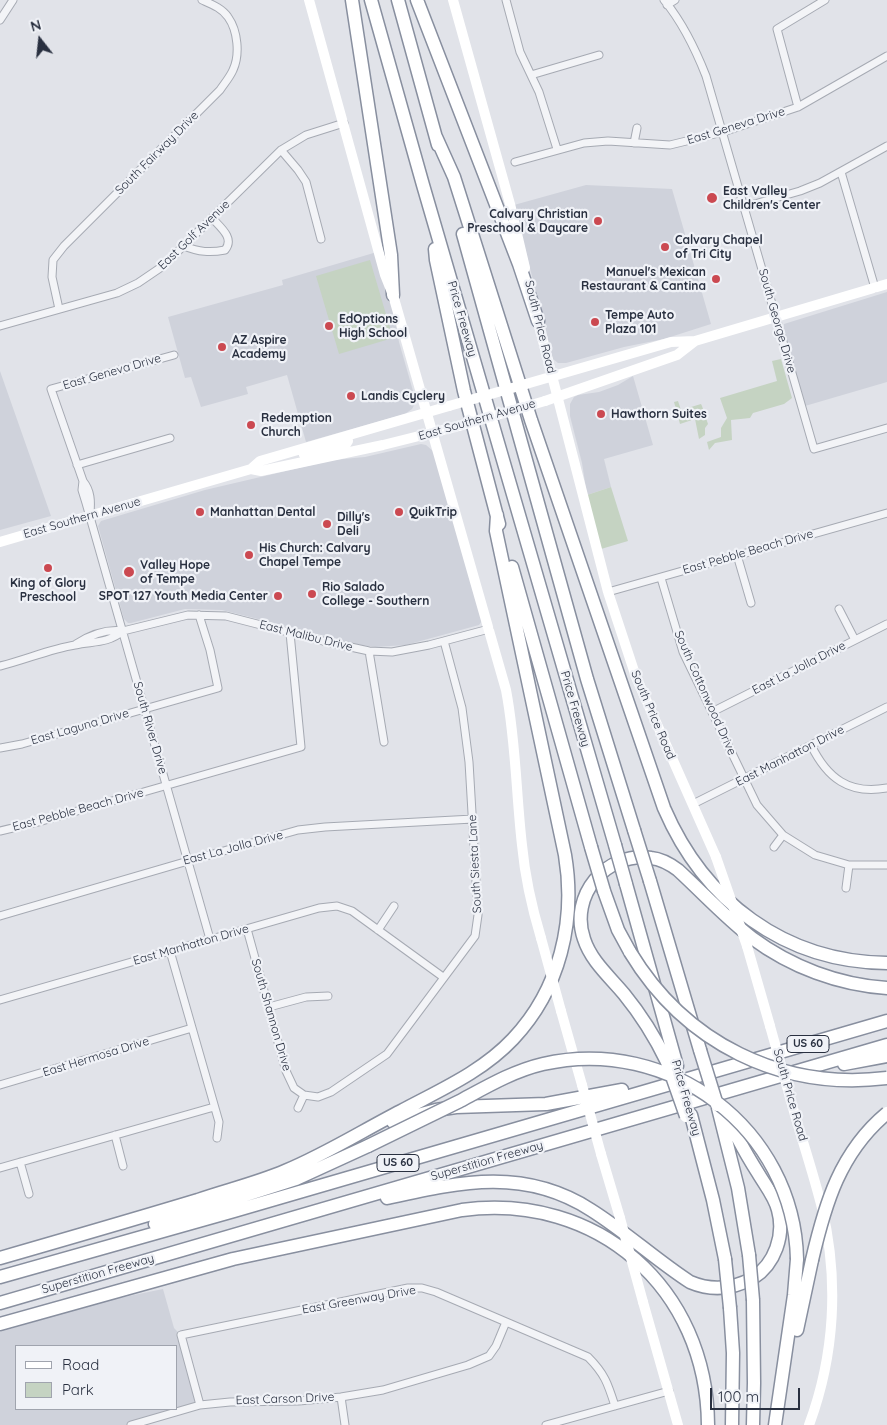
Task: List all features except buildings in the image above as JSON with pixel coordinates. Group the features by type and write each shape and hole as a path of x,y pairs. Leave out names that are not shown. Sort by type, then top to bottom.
{"highway":[{"path":"352,0 389,246 393,295"},
{"name":"Price Freeway","path":"371,0 434,226 615,845 672,1064 713,1200 725,1259 730,1308 733,1353 732,1425"},
{"name":"Price Freeway","path":"398,0 596,706 721,1105 738,1188 748,1255 752,1300 754,1367 753,1425"},
{"path":"417,0 538,321"},
{"path":"436,138 454,177 513,366 658,792 679,839 698,868 716,889 739,911 770,932 790,942 828,956 887,963"},
{"path":"434,226 436,260 464,391 496,516 604,892 618,930 652,985 679,1013 706,1035 742,1056 776,1069 809,1077 845,1081 887,1078"},
{"path":"0,1258 271,1176 309,1160 471,1074 504,1049 525,1025 544,997 557,969 563,946 569,906 567,868 496,531 496,516"},
{"path":"672,1064 644,1020 588,949 581,929 582,904 590,885 603,870 622,860 649,857 671,865 745,932 785,959 818,974 838,980 857,985 887,988"},
{"name":"Superstition Freeway","path":"0,1277 730,1068 887,1021"},
{"name":"Superstition Freeway","path":"0,1303 887,1045"},
{"path":"770,1078 887,1056"},
{"path":"66,1258 112,1238 296,1179 368,1146 506,1077 541,1065 570,1060 601,1059 648,1067 675,1077 709,1097 732,1114 753,1137 769,1159 786,1198 793,1222 797,1259 794,1295 775,1425"},
{"path":"342,1143 394,1121 436,1110 456,1107 564,1102 730,1068"},
{"path":"186,1248 296,1223 368,1202 411,1192 461,1183 497,1181 523,1184 547,1190 581,1204 690,1282 709,1288 739,1285 757,1275 772,1258 779,1240 780,1220 776,1204 721,1105"},
{"path":"780,1393 789,1363 822,1220 838,1177 863,1138 887,1113"},
{"path":"0,1324 232,1259 462,1210 496,1207 527,1209 567,1219 593,1230 627,1252 651,1274 671,1300 692,1341 705,1385 708,1425"}],"main road":[{"path":"309,0 385,275 393,295 489,629 508,703 515,751 522,848 529,890 561,1011 678,1425"},
{"name":"South Price Road","path":"453,0 507,195 608,592 636,677 716,857 747,946 822,1208 830,1250 833,1286 832,1325 827,1365 809,1425"},
{"name":"East Southern Avenue","path":"0,542 251,469 260,461 426,412 671,342 695,342 887,284"},
{"name":"East Southern Avenue","path":"251,469 261,471 455,427 559,397 677,355 695,342"},
{"path":"261,471 280,461 343,445 348,441 347,436"}],"street":[{"path":"0,20 13,0"},
{"name":"South Fairway Drive","path":"60,308 52,277 53,260 64,246 220,90 234,69 238,48 235,33 228,17 215,6 202,0"},
{"path":"506,0 520,52 542,99 557,149"},
{"path":"665,2 675,0"},
{"path":"798,107 777,29 826,0"},
{"name":"South George Drive","path":"665,2 682,24 696,50 706,76 814,449 887,428"},
{"path":"531,75 599,54"},
{"name":"East Geneva Drive","path":"515,162 584,143 608,141 670,145 723,132 798,107 887,56"},
{"name":"East Golf Avenue","path":"0,326 117,293 138,283 163,266 281,150 318,130 344,122"},
{"path":"634,143 637,128"},
{"path":"744,207 800,191 842,172 887,146"},
{"path":"281,150 306,182 321,239"},
{"path":"842,172 875,288"},
{"path":"184,246 198,252 226,250 229,246 227,236 212,218"},
{"name":"East Geneva Drive","path":"51,390 174,355"},
{"name":"South River Drive","path":"51,390 83,481 82,490 210,939"},
{"path":"77,465 170,438"},
{"name":"East Pebble Beach Drive","path":"608,592 887,513"},
{"path":"737,555 751,603"},
{"name":"South Cottonwood Drive","path":"661,578 683,652 757,805 783,835 814,855 849,865 887,865"},
{"path":"839,609 855,640"},
{"name":"East Malibu Drive","path":"0,666 76,644 86,637 113,630 123,631 168,618 199,614 226,616 369,651 392,652 418,648 489,629"},
{"name":"East Laguna Drive","path":"0,748 22,744 218,688 210,650 199,614"},
{"name":"East La Jolla Drive","path":"712,712 887,624"},
{"name":"East Pebble Beach Drive","path":"0,831 42,821 301,747 290,633"},
{"name":"South Siesta Lane","path":"304,1095 318,1097 331,1092 387,1054 475,936 478,916 469,762 462,708 444,641"},
{"path":"369,651 384,742"},
{"name":"East Manhatton Drive","path":"693,804 887,707"},
{"path":"811,746 819,762 830,775 845,784 859,789 887,788"},
{"name":"East La Jolla Drive","path":"0,916 188,860 298,830 334,826 473,819"},
{"path":"774,847 783,835"},
{"path":"846,888 849,865"},
{"name":"East Manhatton Drive","path":"0,1000 319,908 337,906 352,911 444,977"},
{"path":"378,930 394,906"},
{"name":"South Shannon Drive","path":"246,929 286,1071 294,1088 304,1095"},
{"path":"170,950 219,1122 217,1138"},
{"path":"269,1007 306,997 328,996"},
{"name":"East Hermosa Drive","path":"0,1085 192,1028"},
{"path":"298,1108 304,1095"},
{"path":"0,1168 214,1107"},
{"path":"114,1135 123,1166"},
{"path":"20,1162 29,1194"},
{"name":"East Greenway Drive","path":"200,1405 181,1335 408,1288 422,1288 436,1292 588,1357 600,1369 608,1382 614,1406"},
{"name":"East Carson Drive","path":"131,1425 200,1405 230,1402 299,1401 383,1390 468,1365 489,1356 496,1346 506,1322"},
{"path":"546,1425 669,1391"},
{"path":"341,1397 345,1425"}],"shaded area":[{"path":"586,185 672,189 711,324 664,339 624,347 566,363 558,363 553,359 514,205"},
{"path":"377,252 416,402 412,409 405,414 306,442 287,375 246,387 248,394 201,407 191,377 185,378 168,317 283,285 282,280"},
{"path":"887,292 887,382 805,406 783,330 784,324"},
{"path":"0,371 51,516 0,530"},
{"path":"633,376 653,445 604,459 611,487 587,495 582,463 570,416 570,404 574,397 578,395 599,392 618,385"},
{"path":"421,444 426,445 434,452 482,621 479,625 406,645 375,647 222,610 185,609 131,623 124,619 98,526 101,521 205,490 333,460 365,457"},
{"path":"163,1289 174,1328 181,1335 200,1405 131,1425 0,1425 0,1332 105,1301"}],"green space":[{"path":"370,260 393,338 339,354 316,276"},
{"path":"781,359 792,398 784,404 753,413 750,418 731,420 732,440 715,443 709,450 707,442 721,437 721,428 727,418 720,398 777,381 772,361"},
{"path":"678,401 681,410 701,404 708,424 705,428 705,435 699,439 695,419 680,424 674,402"},
{"path":"611,487 628,541 601,549 587,495"}],"place":[{"name":"East Valley Children's Center","path":"712,198"},
{"name":"Calvary Christian Preschool & Daycare","path":"598,221"},
{"name":"Calvary Chapel of Tri City","path":"665,247"},
{"name":"Manuel's Mexican Restaurant & Cantina","path":"716,279"},
{"name":"Tempe Auto Plaza 101","path":"595,322"},
{"name":"EdOptions High School","path":"329,326"},
{"name":"AZ Aspire Academy","path":"222,347"},
{"name":"Landis Cyclery","path":"351,396"},
{"name":"Hawthorn Suites","path":"601,414"},
{"name":"Redemption Church","path":"251,425"},
{"name":"Manhattan Dental","path":"200,512"},
{"name":"QuikTrip","path":"399,512"},
{"name":"Dilly's Deli","path":"327,524"},
{"name":"His Church: Calvary Chapel Tempe","path":"249,555"},
{"name":"King of Glory Preschool","path":"48,568"},
{"name":"Valley Hope of Tempe","path":"129,572"},
{"name":"Rio Salado College - Southern","path":"312,594"},
{"name":"SPOT 127 Youth Media Center","path":"278,596"}]}
